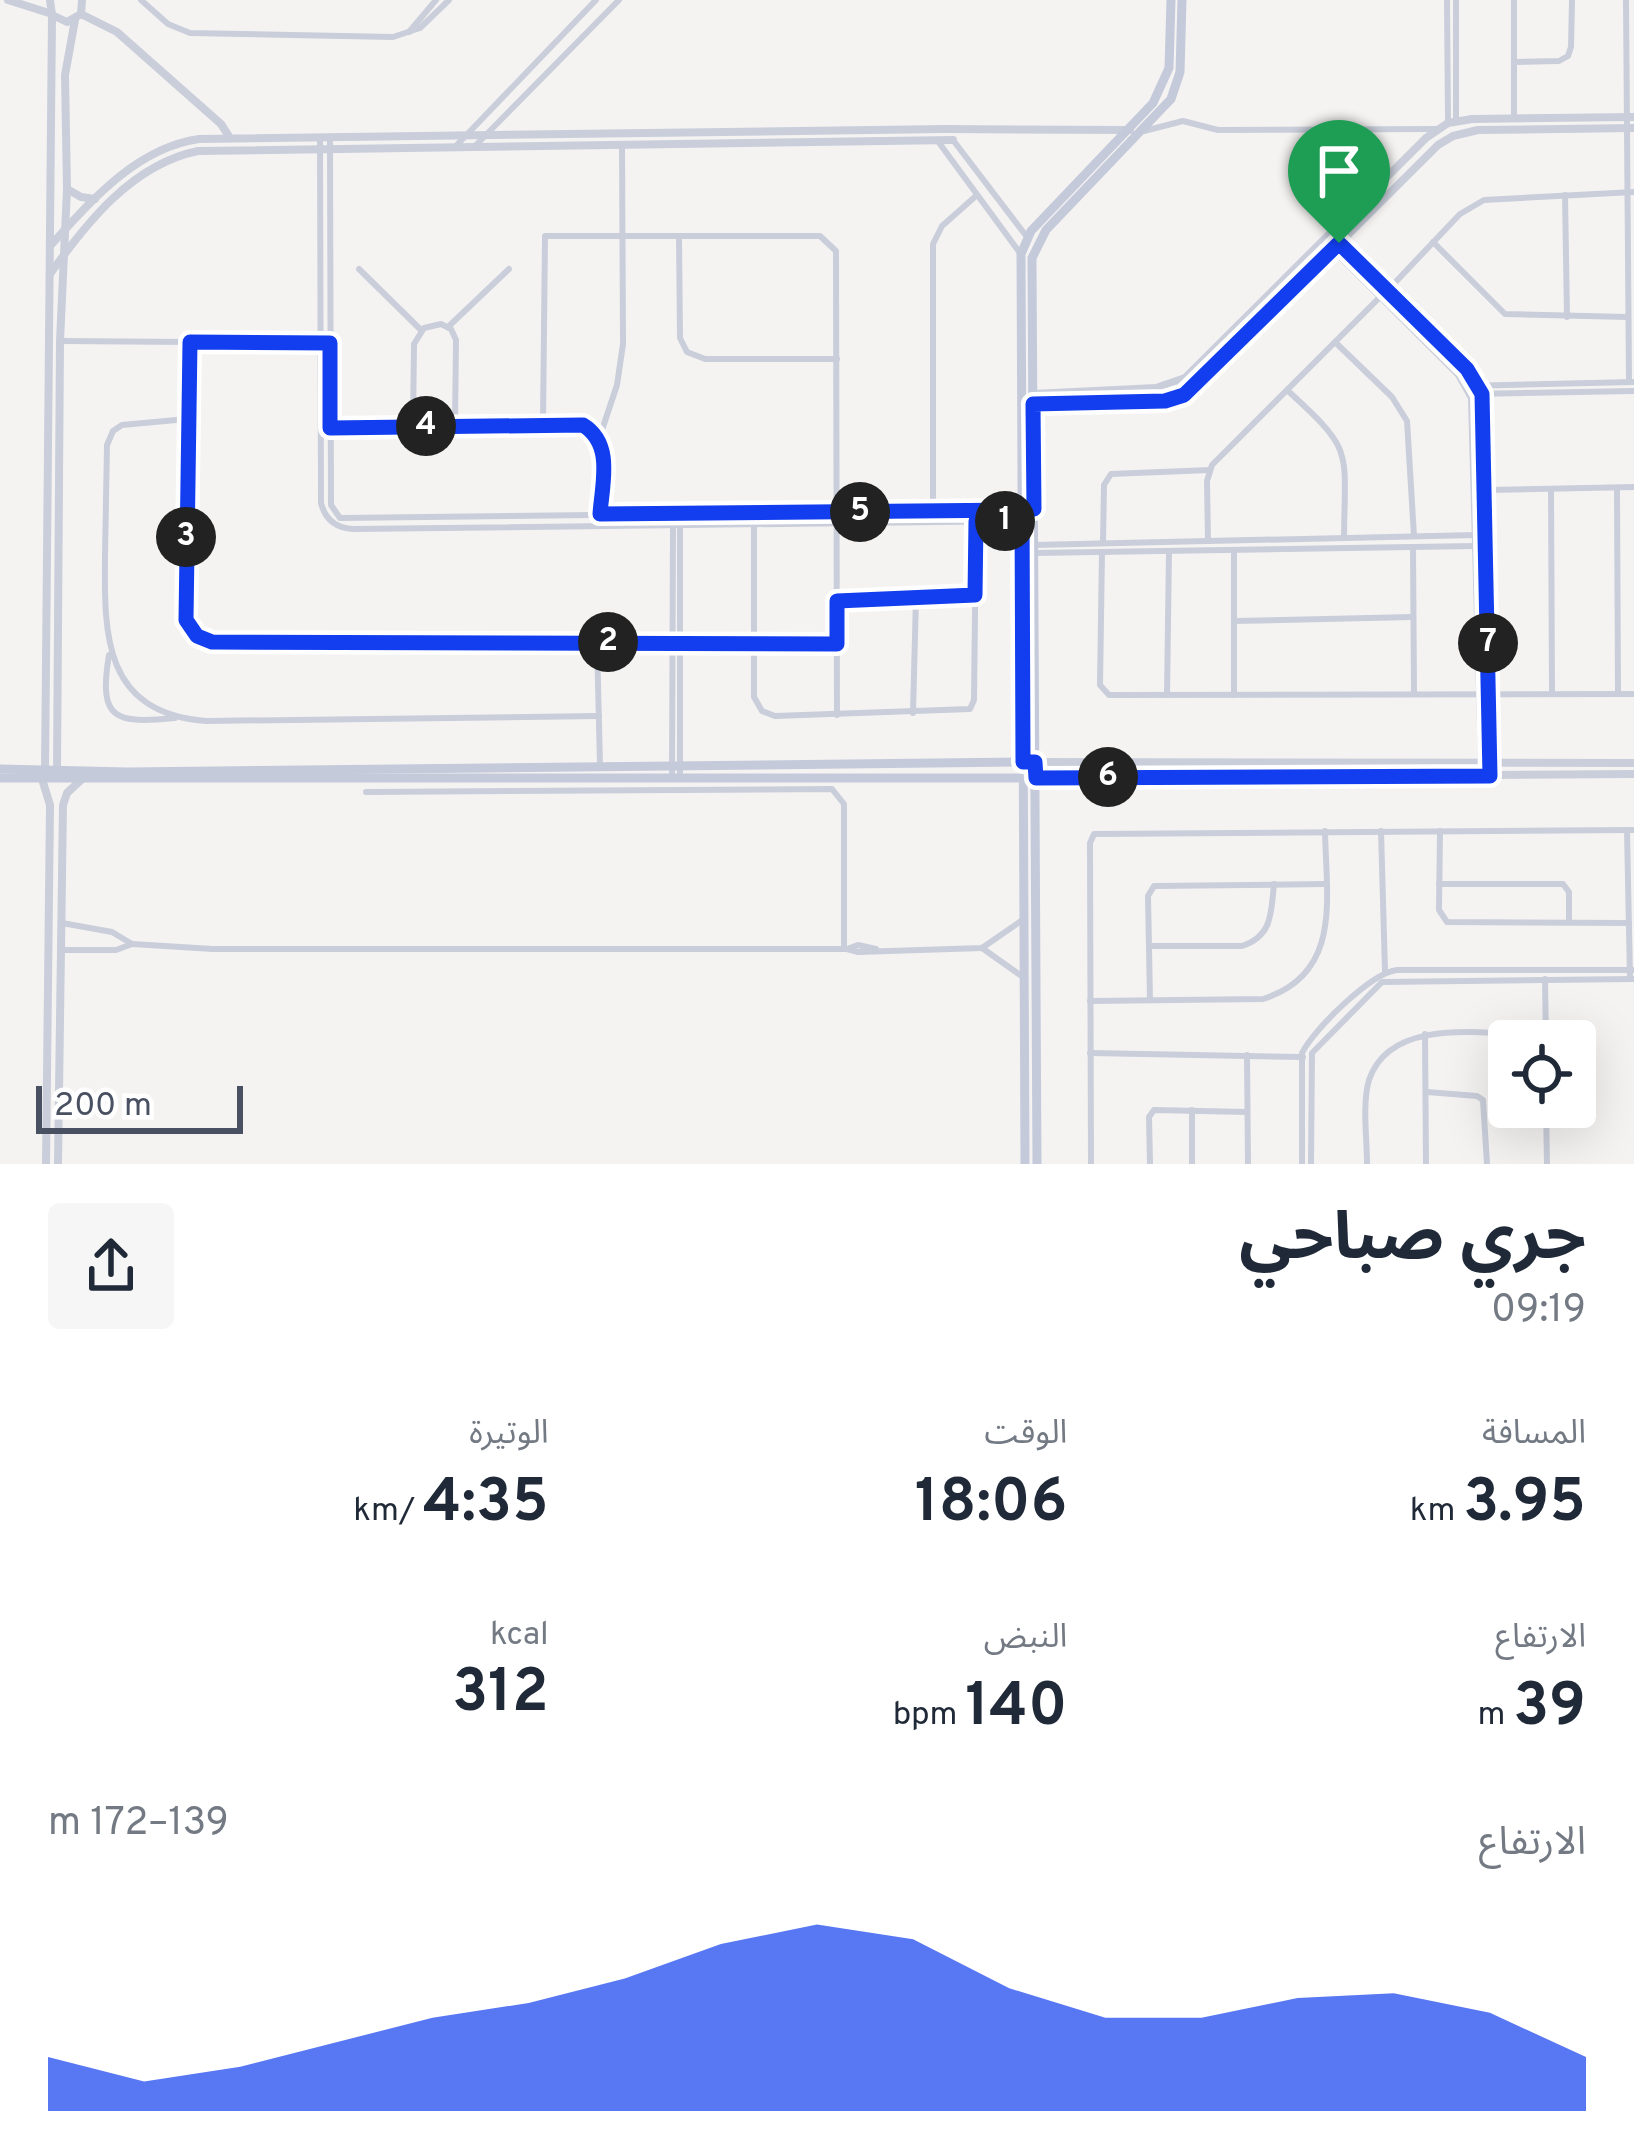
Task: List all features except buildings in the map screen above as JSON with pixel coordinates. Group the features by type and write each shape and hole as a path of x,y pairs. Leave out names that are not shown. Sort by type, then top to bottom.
{"main road":[{"path":"1037,1164 1036,778 1029,762 1021,254 1027,237 1153,104 1171,56 1171,0"},
{"path":"1025,1164 1023,778 1029,762 1034,549 1032,258 1037,243 1172,99 1178,86 1182,0"},
{"path":"0,769 82,779 600,765 1029,762"},
{"path":"0,778 57,771 128,776 1036,778"}],"street":[{"path":"8,0 63,22 78,17 117,32 221,124 233,149"},
{"path":"50,0 57,771"},
{"path":"46,1164 50,805 43,775 55,341 66,228 65,61 82,0"},
{"path":"141,0 175,28 203,35 407,35 449,0"},
{"path":"407,35 436,0"},
{"path":"454,148 596,0"},
{"path":"473,148 619,0"},
{"path":"1447,0 1452,122"},
{"path":"1452,122 1456,0"},
{"path":"1514,0 1514,119"},
{"path":"1514,62 1559,61 1568,56 1572,0"},
{"path":"1466,386 1480,390 1632,385 1627,0"},
{"path":"50,274 113,200 152,167 182,154 466,136 944,128 1143,131 1183,121 1218,130 1438,129"},
{"path":"1033,399 1178,382 1438,129 1452,122 1630,122"},
{"path":"1033,399 1165,401 1184,395 1438,145 1453,136 1478,130 1630,122"},
{"path":"944,128 1027,237"},
{"path":"928,129 1021,254"},
{"path":"50,246 154,152 183,141 230,138 473,148 953,140"},
{"path":"325,145 321,502 326,516 337,526 976,521 1022,515"},
{"path":"599,524 603,454 599,439 621,360 622,145"},
{"path":"67,189 97,199"},
{"path":"1209,545 1210,470 1465,210 1484,200 1630,193"},
{"path":"932,511 933,244 942,226 976,195"},
{"path":"1565,195 1567,317"},
{"path":"543,424 545,236 827,238 836,251 837,715"},
{"path":"680,236 680,338 687,352 705,359 837,358"},
{"path":"1327,238 1480,390 1485,490 1481,535"},
{"path":"1433,242 1500,311 1522,317 1628,317"},
{"path":"359,268 421,330"},
{"path":"448,327 508,269"},
{"path":"1384,294 1466,386 1474,412 1485,764 1490,776"},
{"path":"413,426 414,344 421,330 431,325 448,327 457,340 455,425"},
{"path":"55,341 325,343"},
{"path":"190,342 185,614 190,628 202,639 321,644 837,644"},
{"path":"1335,342 1392,397 1407,421 1414,536"},
{"path":"325,343 331,506 344,519 932,511 1034,515"},
{"path":"1286,390 1341,446 1344,538"},
{"path":"1470,394 1480,390"},
{"path":"181,717 140,695 110,652 104,619 107,440 122,425 189,419"},
{"path":"330,428 578,424 599,439"},
{"path":"1210,470 1111,474 1104,485 1101,687 1112,696 1634,694"},
{"path":"1617,488 1618,694"},
{"path":"1485,490 1634,488"},
{"path":"1551,489 1552,694"},
{"path":"676,513 676,778"},
{"path":"754,523 754,697 762,711 775,716 963,712 973,707 976,521"},
{"path":"1034,549 1481,535"},
{"path":"1102,548 1481,546"},
{"path":"1413,547 1414,694"},
{"path":"1234,550 1234,695"},
{"path":"1167,695 1168,551"},
{"path":"837,601 975,595"},
{"path":"913,713 916,597"},
{"path":"1234,621 1413,617"},
{"path":"597,642 600,765"},
{"path":"110,652 104,689 114,713 132,721 599,716"},
{"path":"1029,762 1634,763"},
{"path":"1036,778 1634,774"},
{"path":"58,1164 63,805 67,793 82,779"},
{"path":"366,792 832,789 844,804 845,949"},
{"path":"50,805 63,805"},
{"path":"1440,830 1439,910 1447,922 1629,923"},
{"path":"1091,1164 1090,843 1094,834 1631,830 1632,974"},
{"path":"1090,1001 1263,999 1288,988 1309,970 1322,946 1325,831"},
{"path":"1382,831 1386,976"},
{"path":"1149,946 1248,945 1268,927 1274,884"},
{"path":"1150,1000 1148,896 1154,886 1326,884"},
{"path":"1439,884 1563,884 1569,892 1569,922"},
{"path":"61,950 116,950 132,944 213,949 858,952 982,948 1024,919"},
{"path":"61,923 112,932 132,944"},
{"path":"982,948 1024,978"},
{"path":"1306,1164 1305,1058 1310,1040 1373,979 1632,974"},
{"path":"1386,976 1545,979 1632,974"},
{"path":"1545,979 1546,1020"},
{"path":"1425,1034 1426,1164"},
{"path":"1367,1164 1367,1087 1395,1046 1425,1034 1488,1036"},
{"path":"1090,1053 1305,1058"},
{"path":"1247,1055 1248,1164"},
{"path":"1426,1092 1483,1100 1487,1164"},
{"path":"1192,1110 1192,1164"},
{"path":"1150,1164 1151,1112 1247,1112"},
{"path":"1546,1128 1547,1164"}],"route":[{"path":"1339,243 1184,395 1165,401 1033,404 1034,509 1022,510 1022,520 976,521 975,595 837,601 837,644 212,642 197,636 186,620 190,342 330,343 330,428 583,425 603,449 600,514 1022,510 1023,762 1035,762 1036,778 1490,776 1482,394 1467,369 1339,243"}]}
